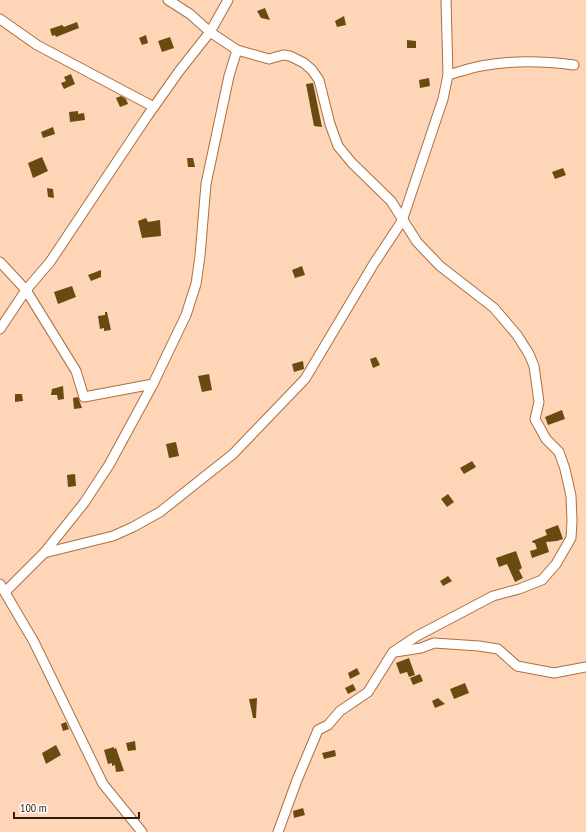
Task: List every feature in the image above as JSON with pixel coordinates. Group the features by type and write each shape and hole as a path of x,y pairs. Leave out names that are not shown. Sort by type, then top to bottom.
{"street":[{"path":"168,0 190,14 210,32 237,50 269,59 283,55 290,56 304,63 312,70 319,80 330,124 338,146 352,163 391,201 402,221 417,242 440,266 494,308 517,335 529,354 534,366 539,402 535,419 546,439 559,452 568,483 572,521 572,538 556,564 542,580 525,587 493,596 417,636 393,652 368,692 340,711 328,725 318,730 297,780 278,832"},
{"path":"0,329 26,290 50,262 180,70 210,32 228,0"},
{"path":"44,553 113,536 160,512 233,454 305,379 373,265 402,221 443,100 448,75 446,0"},
{"path":"0,19 37,46 154,107"},
{"path":"142,832 103,784 34,642 2,588 44,553 88,497 109,465 154,384 186,315 196,284 206,184 229,76 237,50"},
{"path":"448,75 481,66 514,62 546,62 574,65"},
{"path":"0,262 26,290 76,371 84,397 154,384"},
{"path":"393,652 421,648 434,643 479,646 498,649 517,666 554,673 586,667"}],"building":[{"path":"265,8 270,20 261,18 257,11"},
{"path":"344,16 346,25 337,27 335,21"},
{"path":"77,22 79,28 56,37 55,35 52,36 50,29 62,25 64,27"},
{"path":"146,35 148,43 142,45 139,38"},
{"path":"170,37 174,48 162,52 158,41"},
{"path":"407,40 416,41 416,48 407,48"},
{"path":"71,74 75,84 64,89 61,83 66,81 64,77"},
{"path":"429,78 430,86 420,88 419,80"},
{"path":"313,83 322,127 314,126 306,84"},
{"path":"121,96 126,99 128,104 120,107 116,98"},
{"path":"78,111 78,114 84,113 85,120 70,122 69,112"},
{"path":"53,127 55,134 43,138 41,132"},
{"path":"42,157 48,171 33,178 28,163"},
{"path":"187,158 193,158 195,167 188,167"},
{"path":"563,168 566,175 555,179 552,172"},
{"path":"47,188 53,189 54,198 48,197"},
{"path":"146,218 148,222 160,220 161,236 142,238 138,221"},
{"path":"302,266 305,275 295,278 292,270"},
{"path":"101,270 101,277 91,281 88,275"},
{"path":"72,286 76,297 58,304 54,292"},
{"path":"105,312 107,312 111,330 104,331 104,328 100,329 98,316 105,315"},
{"path":"376,357 380,365 373,368 370,359"},
{"path":"303,361 304,369 294,372 292,364"},
{"path":"209,374 212,390 202,392 198,376"},
{"path":"63,386 64,399 58,400 57,395 51,395 52,389"},
{"path":"15,394 22,394 23,401 15,402"},
{"path":"78,397 82,408 74,409 73,398"},
{"path":"562,410 565,419 548,425 545,417"},
{"path":"176,442 179,456 169,458 166,444"},
{"path":"472,461 476,467 464,474 460,468"},
{"path":"75,474 76,486 68,487 67,475"},
{"path":"448,494 454,502 447,507 441,499"},
{"path":"558,525 563,539 546,542 549,552 532,558 530,551 537,549 535,543 532,541 547,535 545,530"},
{"path":"516,551 522,568 519,570 523,578 515,582 507,564 499,567 496,558"},
{"path":"448,576 452,581 443,586 440,581"},
{"path":"409,658 415,675 409,677 407,672 400,674 396,663"},
{"path":"357,668 360,674 350,679 348,673"},
{"path":"420,674 423,681 413,685 410,678"},
{"path":"465,683 469,693 454,699 450,689"},
{"path":"353,684 356,690 348,694 345,688"},
{"path":"257,698 256,718 253,718 249,699"},
{"path":"438,698 445,704 435,708 432,701"},
{"path":"66,722 69,729 63,731 61,724"},
{"path":"135,741 136,750 128,751 126,743"},
{"path":"56,745 61,755 46,764 42,753"},
{"path":"114,747 114,749 116,748 124,771 116,772 115,765 112,766 112,763 108,764 104,750"},
{"path":"335,750 336,756 324,759 322,753"},
{"path":"303,808 305,815 294,818 293,811"}]}
